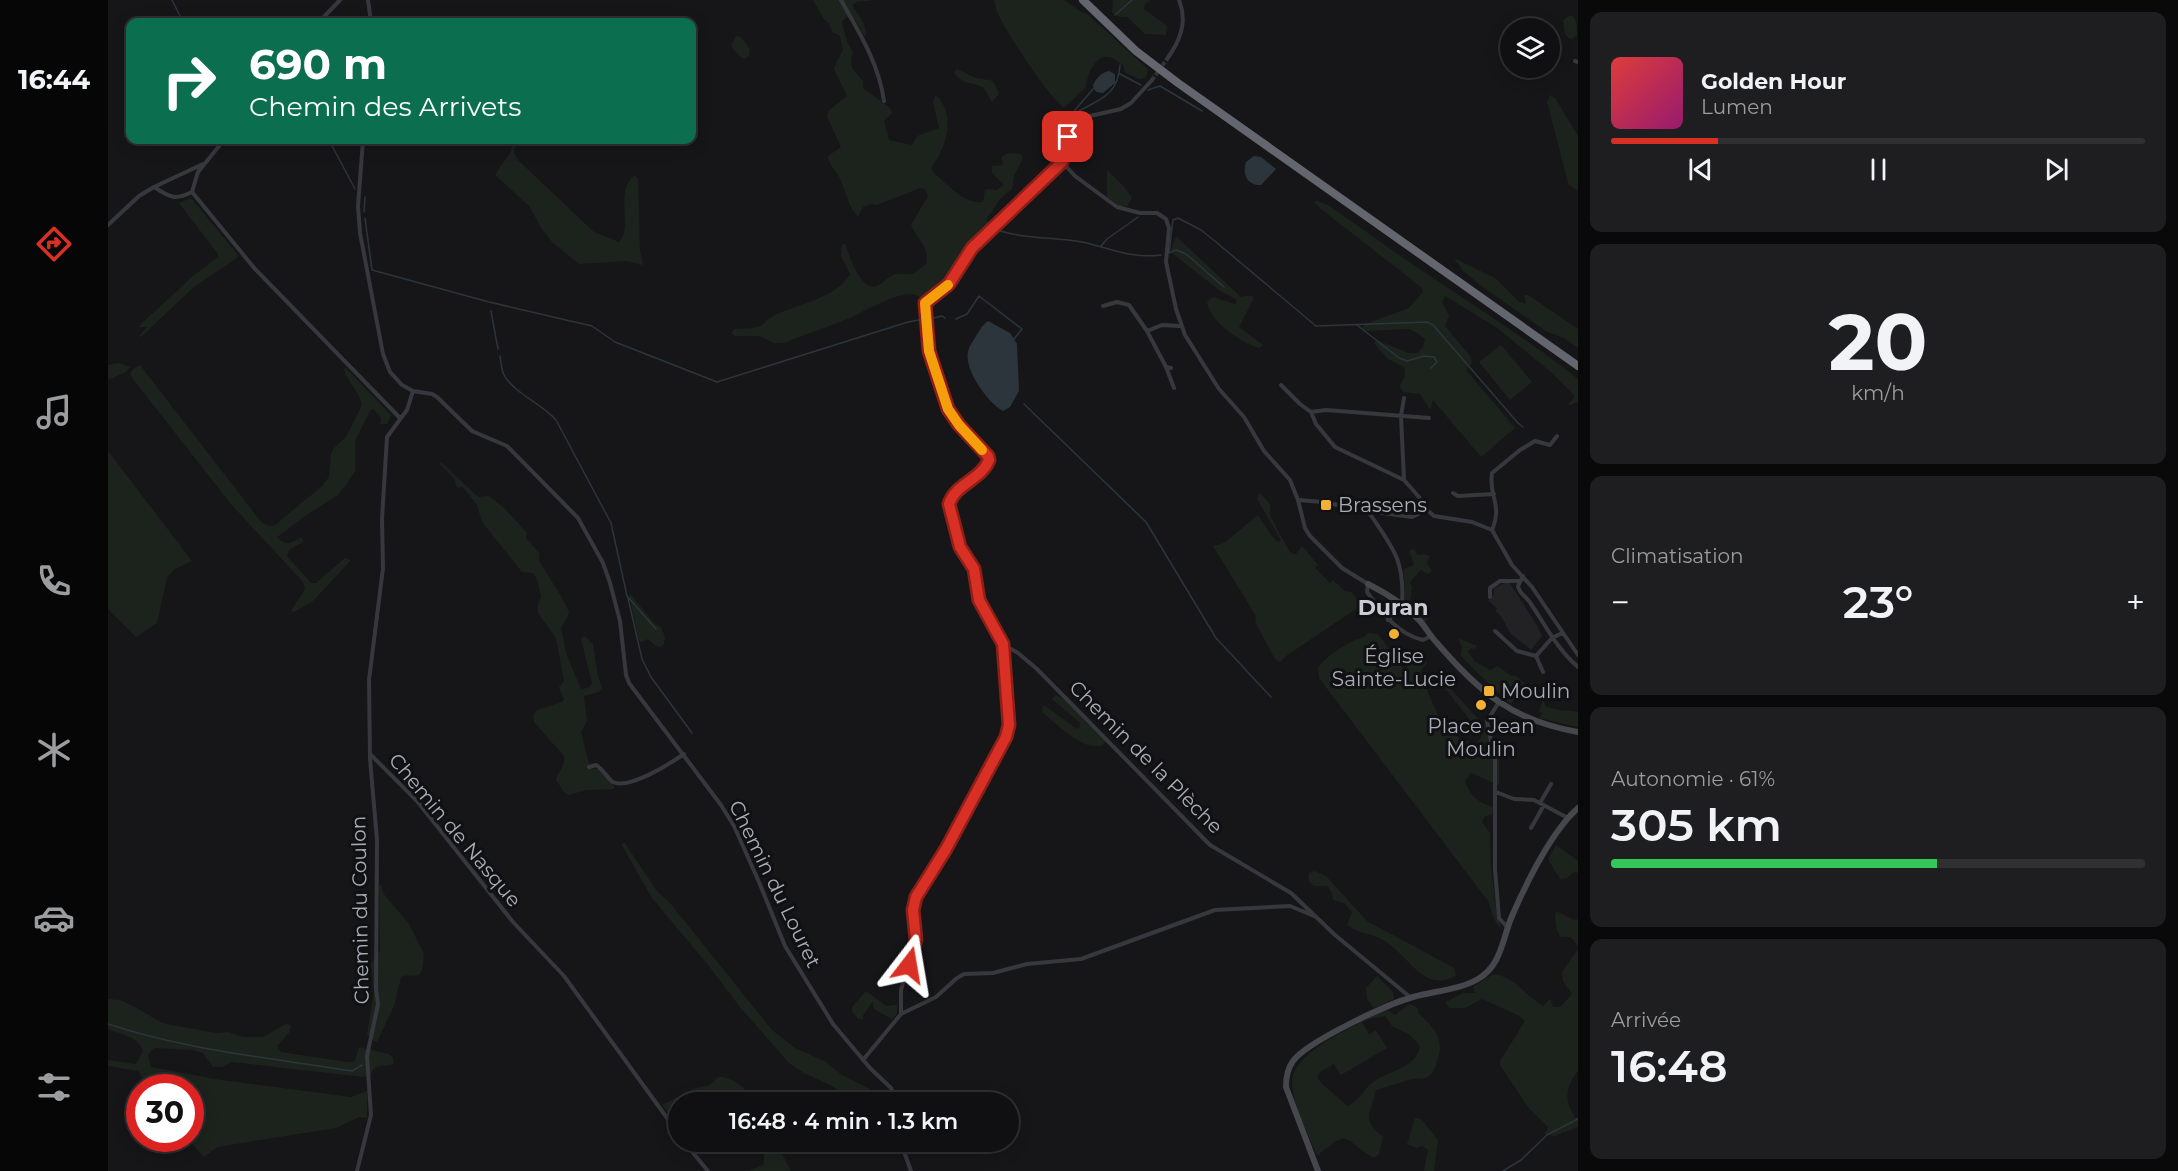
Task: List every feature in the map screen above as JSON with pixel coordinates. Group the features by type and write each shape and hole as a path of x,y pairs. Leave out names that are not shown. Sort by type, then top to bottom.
{"highway":[{"path":"1083,0 1136,51 1172,78 1578,366"}],"street":[{"path":"323,18 340,0"},
{"path":"368,0 370,18"},
{"path":"841,0 871,54 881,83 884,101"},
{"path":"1167,59 1179,41 1182,30 1183,18 1179,0"},
{"path":"901,1014 901,990 916,940 914,904 946,849 1008,731 1003,644 979,600 974,569 960,547 949,504 953,495 980,474 989,460 948,409 929,351 925,303 949,284 972,248 1062,162 1068,137 1073,129 1090,116 1121,109 1131,103 1152,80"},
{"path":"154,187 174,198 192,192 198,172 221,144"},
{"name":"Chemin du Louret","path":"363,144 358,206 360,232 386,364 395,379 413,391 432,394 472,431 507,446 586,529 610,583 620,621 626,675 629,683 684,754 734,826 785,946 833,1024 893,1092"},
{"path":"1062,162 1075,176 1117,207 1140,213 1157,213 1166,219 1169,228 1166,262 1180,326 1198,359 1219,389 1244,417 1264,451 1290,480 1305,528 1315,542 1342,568 1386,593 1402,605 1422,623 1463,672 1499,702 1532,721 1578,732"},
{"path":"108,225 139,196 204,164"},
{"path":"192,192 255,269 400,418"},
{"path":"1103,306 1117,302 1129,305 1168,368 1174,388"},
{"path":"1147,331 1162,325 1180,326"},
{"path":"1281,385 1311,412 1316,424 1335,447 1404,480 1434,516 1472,522 1492,530 1521,579 1532,587 1578,655"},
{"name":"Chemin de Nasque","path":"413,391 411,402 389,432 385,453 382,519 383,568 369,680 370,754 417,801 519,929 564,976 668,1119"},
{"path":"1404,398 1401,416 1404,480"},
{"path":"1311,412 1326,410 1429,418"},
{"path":"1492,530 1497,516 1491,480 1494,472 1520,450 1535,441 1550,445 1557,436"},
{"path":"1453,493 1458,496 1494,494"},
{"path":"1298,500 1412,517 1427,510"},
{"path":"1368,512 1400,562 1403,585 1402,605"},
{"path":"1490,597 1490,588 1498,581 1521,579"},
{"path":"1521,579 1518,586 1519,592 1527,598 1561,651 1578,667"},
{"path":"1368,584 1366,592 1388,620 1407,635 1423,640 1431,636"},
{"path":"1388,620 1395,613"},
{"path":"1495,631 1517,651 1536,656"},
{"path":"1536,656 1552,638 1562,633"},
{"name":"Chemin de la Plèche","path":"1003,644 1038,669 1210,844 1280,885 1335,935 1411,998"},
{"path":"1536,656 1543,672"},
{"path":"1499,702 1487,721 1496,760 1495,869 1499,918 1507,927"},
{"name":"Chemin du Coulon","path":"357,1171 371,1115 367,1056 378,1004 376,989 377,840 370,754"},
{"path":"589,767 596,765 613,782 622,783 656,771 684,754"},
{"path":"1531,828 1551,784"},
{"path":"1496,792 1514,799 1528,799 1542,804 1568,818"},
{"path":"1318,1171 1288,1092 1286,1079 1290,1066 1310,1046 1371,1014 1411,998 1463,985 1480,978 1494,965 1499,956 1507,927 1526,887 1557,833 1578,808"},
{"path":"863,1060 901,1014 936,997 964,974 993,973 1027,964 1081,959 1215,910 1290,906 1304,910 1320,919"},
{"path":"692,1152 708,1171"},
{"path":"904,1152 911,1171"}],"shaded area":[{"path":"813,0 874,0 857,2 852,5 866,29 865,37 855,19 846,17 842,22 847,42 853,52 852,68 863,81 863,88 890,108 892,113 884,121 889,140 912,145 917,136 939,128 933,102 935,96 938,97 947,114 948,123 945,142 931,168 962,197 983,202 985,190 997,190 1004,185 992,173 992,166 1003,165 1001,158 1007,154 1021,154 1023,158 1014,176 1012,190 1000,199 986,219 989,225 963,253 936,291 923,299 910,294 896,297 850,318 784,343 774,343 759,336 735,336 732,333 734,329 758,327 773,316 826,295 844,282 850,274 841,256 842,244 846,245 861,279 871,286 880,285 893,275 915,272 926,264 927,258 925,248 911,225 928,196 925,189 920,188 877,205 863,207 858,217 851,208 830,162 828,156 841,147 827,117 828,111 847,96 834,69 843,50 840,36 832,32 829,23 823,18"},
{"path":"994,0 1064,0 1086,13 1148,69 1146,78 1139,79 1125,72 1124,66 1112,58 1101,58 1093,65 1086,87 1064,108 1048,91 1021,52 999,16"},
{"path":"1113,0 1151,0 1145,4 1144,9 1167,26 1166,35 1145,34 1127,17 1120,17 1112,13"},
{"path":"1570,15 1575,21 1577,35 1571,39 1565,34 1563,20"},
{"path":"736,36 741,37 750,49 749,56 745,59 739,56 731,46"},
{"path":"957,69 976,78 991,80 999,94 992,102 983,87 963,81 957,76 954,72"},
{"path":"1109,71 1115,74 1115,83 1103,93 1096,92 1093,86 1095,81 1101,74"},
{"path":"1550,95 1555,98 1578,136 1578,191 1569,185 1547,102"},
{"path":"513,144 518,144 514,149 519,161 594,232 619,242 625,227 625,190 635,175 638,179 640,251 643,265 627,261 579,264 552,242 529,206 495,175 511,151"},
{"path":"1254,156 1261,157 1276,169 1261,185 1252,184 1245,175 1246,162"},
{"path":"1107,170 1132,198 1127,206 1120,206 1107,197"},
{"path":"191,198 238,255 237,258 195,286 141,337 139,336 147,327 139,327 142,323 193,276 218,257 179,203"},
{"path":"1314,202 1326,204 1521,337 1578,379 1578,402 1568,404 1574,395 1552,373 1496,327 1445,296 1442,302 1449,316 1445,326 1471,357 1472,363 1466,370 1515,428 1481,457 1433,400 1430,410 1420,394 1403,392 1400,386 1405,376 1405,368 1388,359 1374,343 1377,340 1408,353 1417,353 1423,347 1425,339 1409,329 1367,331 1362,328 1365,324 1409,308 1423,292 1421,287 1321,209"},
{"path":"1176,236 1241,297 1249,295 1254,298 1239,327 1263,345 1259,348 1243,341 1214,317 1207,302 1213,297 1235,304 1237,300 1219,290 1173,254 1171,249"},
{"path":"1454,258 1495,278 1519,302 1525,304 1524,295 1528,295 1578,329 1578,348 1564,338 1547,332 1480,285 1462,270"},
{"path":"988,321 1010,333 1017,344 1019,391 1010,407 1003,411 984,394 973,376 968,359 971,344"},
{"path":"1501,345 1532,382 1510,400 1479,362"},
{"path":"119,363 130,367 126,372 108,380 108,365"},
{"path":"140,365 262,523 269,526 275,525 321,487 329,477 331,454 346,437 362,405 344,369 346,368 391,415 387,424 380,424 381,418 373,409 370,411 355,441 355,471 348,482 338,495 277,537 286,543 301,537 303,539 303,542 289,550 287,556 311,583 316,583 345,558 351,560 313,601 294,612 291,611 305,589 303,582 230,503 133,379 130,374"},
{"path":"108,451 192,561 175,569 167,577 157,623 136,637 108,609"},
{"path":"441,462 478,497 489,496 504,508 527,533 526,538 539,553 539,561 569,612 561,628 566,653 581,689 590,687 592,683 581,639 583,636 593,644 602,688 599,692 584,696 587,721 581,732 589,764 593,769 599,769 615,787 613,789 586,790 569,795 564,792 556,780 564,763 564,756 534,722 533,716 537,710 564,700 559,687 564,681 556,638 538,613 541,596 537,579 533,573 522,572 482,522 477,505 463,487 457,488 454,478 440,464"},
{"path":"1260,493 1270,504 1270,514 1291,553 1296,554 1302,546 1318,565 1315,568 1330,583 1333,580 1345,591 1351,592 1362,605 1280,662 1275,659 1255,622 1256,616 1213,546 1224,543 1258,515 1271,535 1278,542 1281,540 1257,499"},
{"path":"1414,549 1418,555 1430,556 1427,563 1432,571 1428,574 1421,570 1410,582 1412,588 1410,602 1421,614 1429,618 1423,623 1404,604 1403,569 1414,565 1409,550"},
{"path":"1510,583 1542,636 1531,650 1510,633 1501,616 1495,611 1497,608 1488,601 1494,594 1494,588"},
{"path":"630,594 655,624 661,627 665,637 661,647 648,639 641,642 639,640"},
{"path":"1368,633 1378,634 1404,669 1421,656 1427,663 1421,671 1433,705 1446,726 1455,734 1464,740 1476,743 1481,738 1481,734 1437,678 1437,674 1482,723 1491,729 1499,760 1499,785 1471,773 1465,781 1475,798 1493,807 1492,815 1485,816 1482,822 1490,833 1491,867 1497,917 1503,930 1496,923 1488,901 1319,678 1318,667 1325,660"},
{"path":"1458,638 1477,646 1468,651 1474,661 1490,670 1498,666 1511,676 1515,675 1533,691 1544,697 1545,706 1578,712 1578,727 1539,718 1542,713 1539,711 1543,700 1524,689 1510,704 1461,656 1462,648"},
{"path":"1056,695 1063,699 1105,741 1103,745 1087,745 1079,741 1042,712 1045,706 1077,729 1080,727 1080,723 1052,699"},
{"path":"624,842 657,891 670,903 772,1030 795,1048 824,1061 842,1075 876,1092 841,1092 789,1063 740,1007 652,898 622,845"},
{"path":"1556,845 1578,861 1578,873 1574,872 1567,878 1561,879 1556,873 1548,859"},
{"path":"1315,871 1326,876 1367,921 1454,968 1456,975 1445,980 1426,977 1385,941 1347,925 1352,912 1344,903 1333,900 1332,893 1327,886 1314,886 1309,882 1309,873"},
{"path":"381,884 383,893 409,924 424,954 419,975 401,977 394,1006 376,1042 367,1034 374,993 371,964 380,950 379,887"},
{"path":"1556,911 1574,920 1578,919 1578,946 1570,937 1561,937 1559,934"},
{"path":"1578,949 1578,1071 1568,1088 1568,1100 1571,1112 1575,1118 1578,1117 1578,1127 1554,1136 1545,1134 1548,1127 1528,1107 1500,1065 1500,1061 1525,1021 1520,1016 1482,999 1465,1008 1449,1008 1446,1002 1463,993 1475,993 1473,987 1493,974 1514,982 1543,1006 1550,999 1553,1007 1560,1007 1572,994 1563,981 1562,972"},
{"path":"1377,976 1393,992 1394,999 1374,1008 1367,999 1366,988"},
{"path":"866,991 886,1006 897,1005 897,1014 892,1019 874,1009 873,1001 862,1017 863,1019 858,1019 852,1007"},
{"path":"108,999 120,1000 162,1023 215,1033 228,1032 243,1037 263,1037 286,1024 291,1025 289,1033 277,1046 281,1052 347,1062 355,1061 359,1047 389,1054 393,1058 393,1064 377,1067 371,1075 363,1077 232,1062 222,1067 213,1067 203,1053 192,1050 154,1048 148,1055 151,1067 189,1074 140,1074 138,1071 108,1066 108,1060 136,1064 143,1051 138,1042 108,1029"},
{"path":"1410,1004 1418,1008 1418,1013 1430,1024 1437,1035 1440,1047 1433,1071 1426,1078 1412,1079 1376,1090 1369,1120 1383,1137 1379,1154 1374,1158 1346,1139 1335,1141 1317,1156 1293,1094 1294,1074 1299,1064 1307,1055 1330,1039 1362,1022 1369,1034 1376,1030 1387,1048 1341,1075 1334,1064 1320,1072 1317,1077 1348,1106 1372,1083 1407,1064 1418,1053 1420,1046 1410,1035 1392,1026 1385,1016 1369,1019 1386,1009 1395,1015"},
{"path":"204,1077 351,1097 367,1091 367,1118 359,1117 336,1128 217,1147 204,1157 200,1152 204,1152"},
{"path":"718,1077 724,1077 748,1092 687,1092 710,1085"},
{"path":"668,1102 668,1113 662,1105"},
{"path":"1415,1118 1421,1119 1438,1140 1434,1171 1424,1171 1428,1150 1422,1146 1417,1148 1407,1144"},
{"path":"781,1152 791,1171 749,1171 764,1164 764,1153"}],"waterway":[{"path":"172,0 181,18"},
{"path":"1115,15 1132,0"},
{"path":"1075,122 1077,112 1112,90 1119,75 1120,65"},
{"path":"1120,74 1141,85"},
{"path":"1148,90 1160,86 1202,111"},
{"path":"1075,114 1075,110 1094,88"},
{"path":"1065,159 1077,130"},
{"path":"331,144 355,189"},
{"path":"930,309 955,282 970,257 989,235 1053,173"},
{"path":"364,212 365,197"},
{"path":"1101,246 1107,239 1138,217"},
{"path":"365,218 372,270 489,302 592,326 615,342 717,382 924,319"},
{"path":"1224,287 1186,254 1176,250 1169,253 1173,220 1178,218 1201,230 1316,326 1427,322 1433,325 1523,427"},
{"path":"997,230 1018,235 1082,242 1130,254 1161,255"},
{"path":"956,319 967,314 979,296 1022,329 1014,339"},
{"path":"491,311 498,349"},
{"path":"929,319 942,316 945,318"},
{"path":"1357,325 1399,358 1407,361 1424,356 1434,357 1437,362 1431,368"},
{"path":"500,356 503,373 514,387 556,420 611,523 627,596 656,629"},
{"path":"1024,404 1146,522 1216,638 1271,697"},
{"path":"628,598 642,659 651,677 692,733"},
{"path":"108,1024 198,1047 352,1071 362,1065"},
{"path":"1503,1171 1521,1160 1547,1135 1578,1119"}],"tunnel":[{"path":"1152,80 1167,59"}],"slow traffic":[{"path":"948,285 925,303 929,351 948,409 982,450"}],"place":[{"name":"Brassens","path":"1326,505"},
{"name":"Église Sainte-Lucie","path":"1394,634"},
{"name":"Moulin","path":"1489,691"},
{"name":"Place Jean Moulin","path":"1481,705"}],"district":[{"name":"Duran","path":"1393,607"}],"route":[{"path":"909,965 916,940 913,910 916,897 946,849 1006,737 1009,725 1003,644 979,600 974,569 960,547 949,504 953,495 980,474 989,460 948,409 929,351 925,303 949,284 972,248 1062,162 1068,137"}]}
